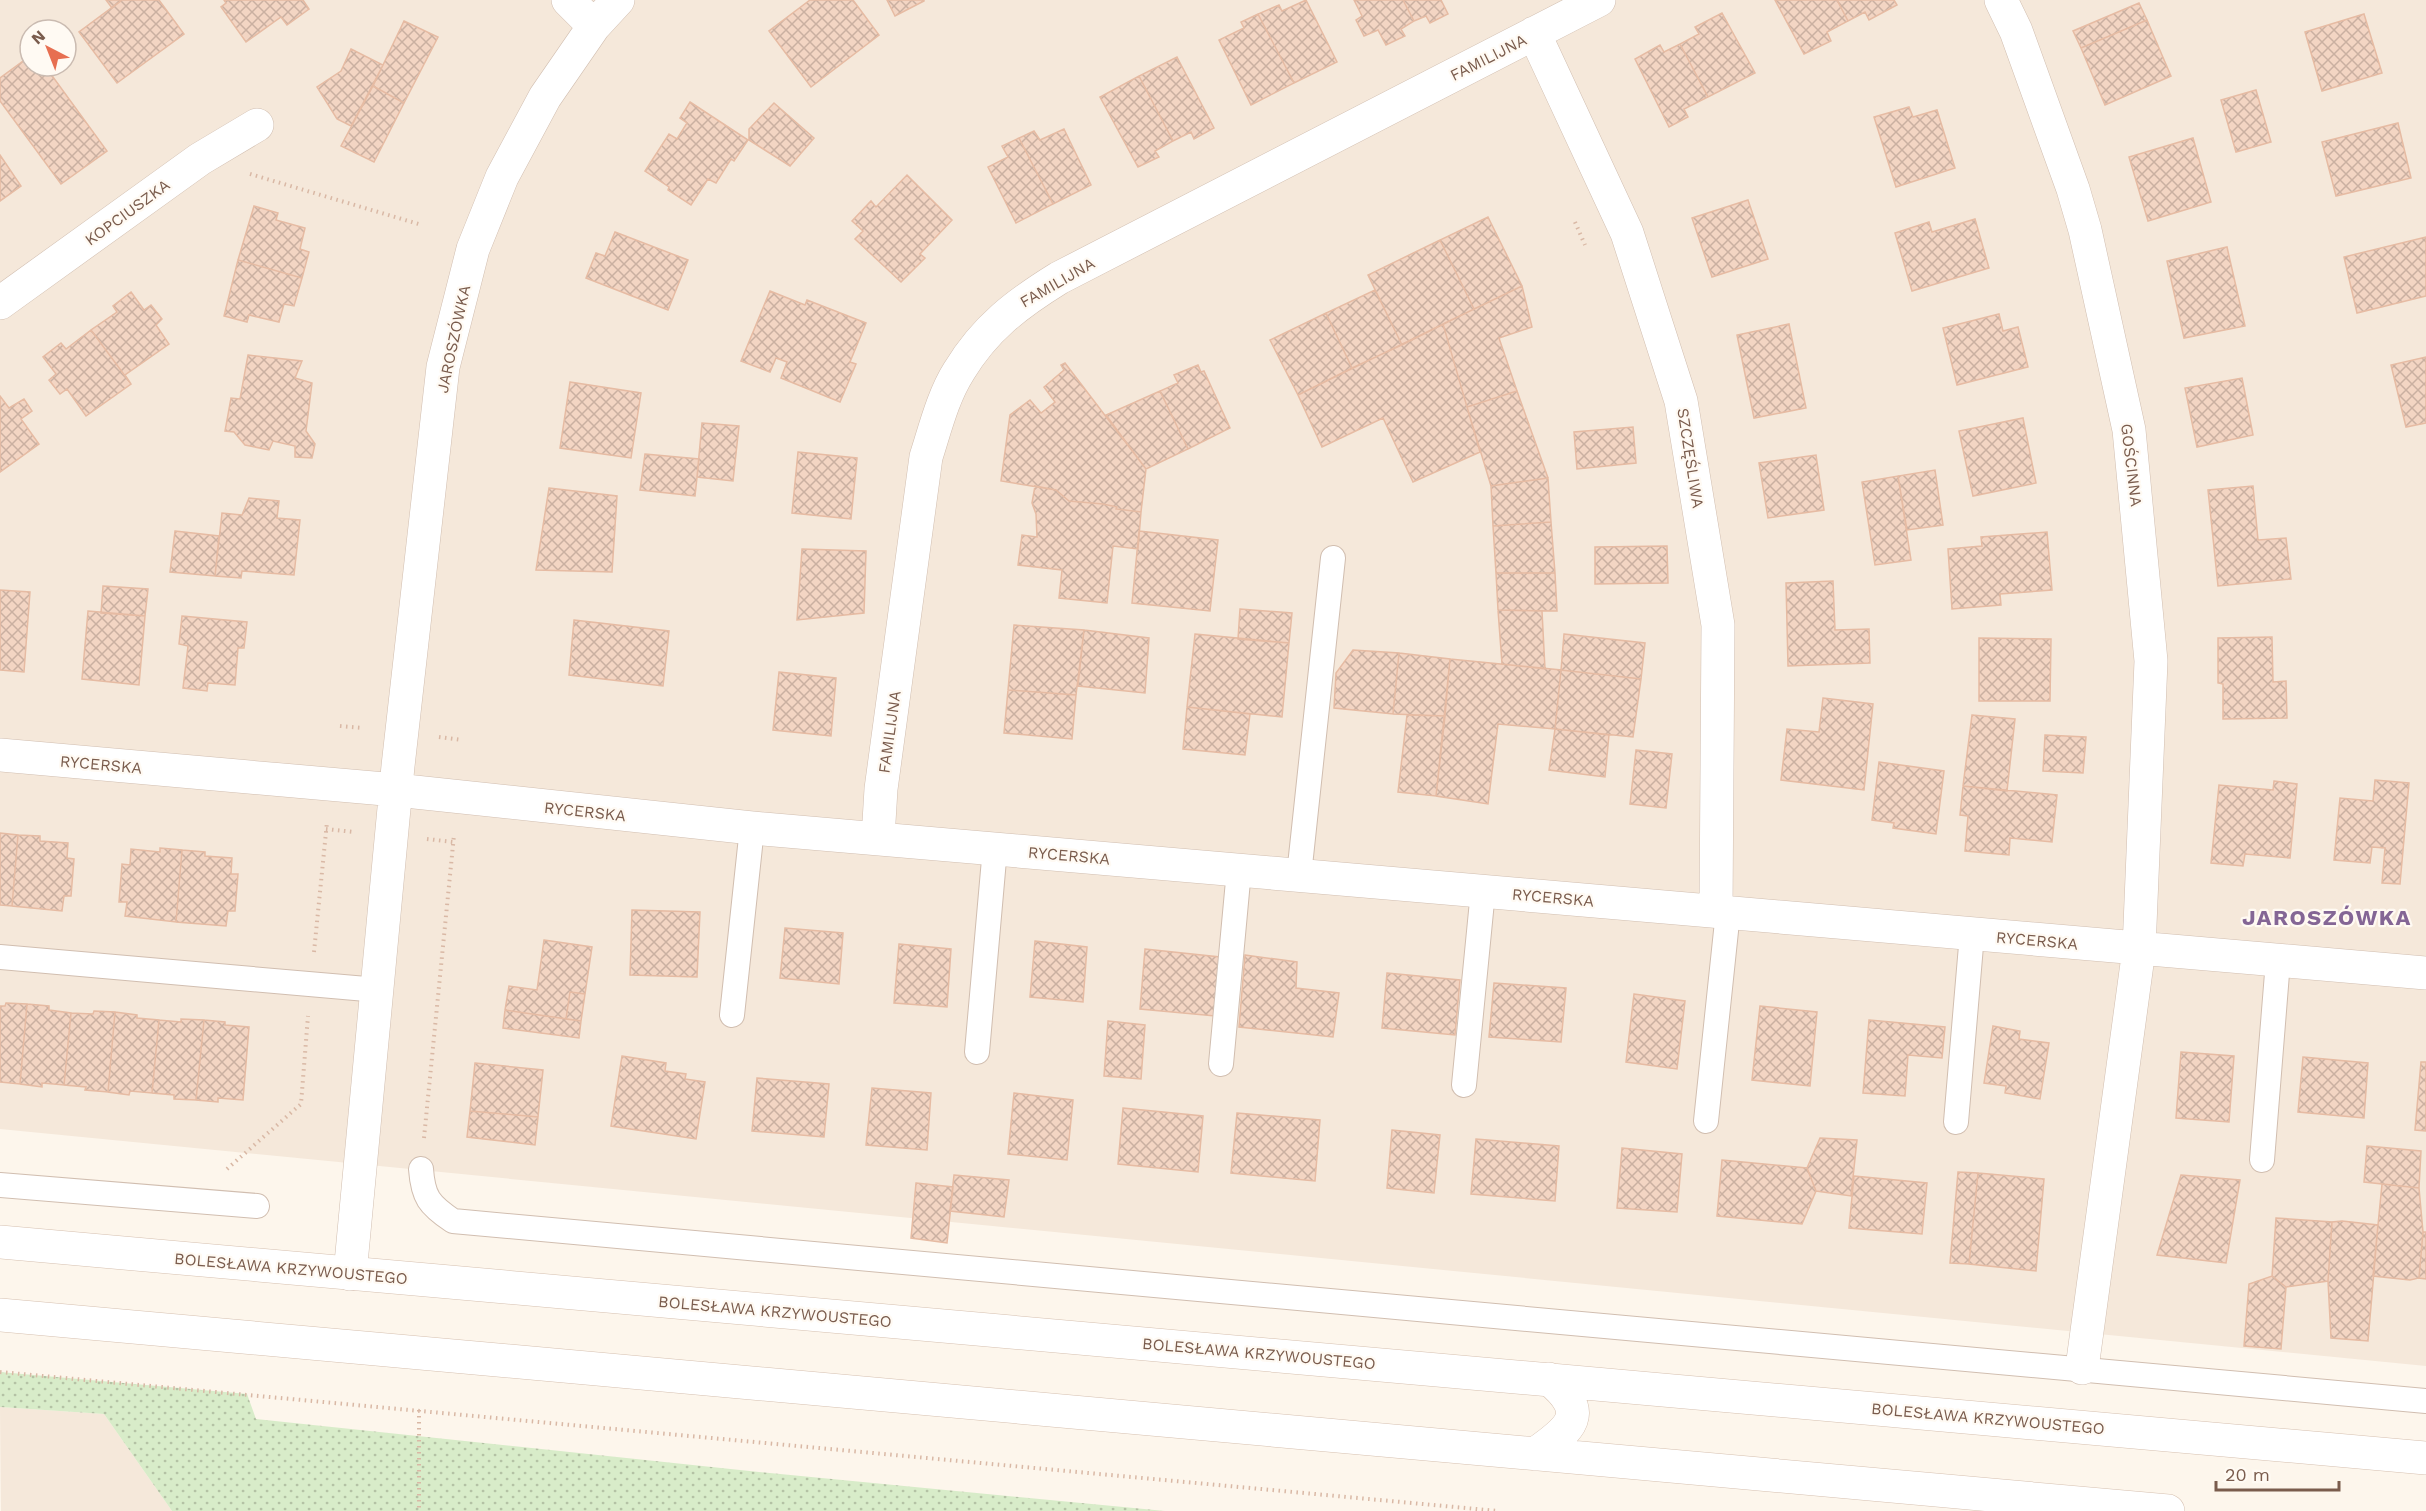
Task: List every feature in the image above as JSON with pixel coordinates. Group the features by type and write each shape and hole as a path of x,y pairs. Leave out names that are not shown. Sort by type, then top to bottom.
{"street":[{"path":"568,0 594,26"},
{"name":"JAROSZÓWKA","path":"350,1274 396,790 443,367 473,249 502,177 545,97 594,26 618,0"},
{"name":"FAMILIJNA","path":"878,838 883,777 926,457 958,372 988,332 1019,303 1059,278 1599,0"},
{"name":"GOŚCINNA","path":"2001,0 2016,32 2073,189 2085,230 2129,430 2151,661 2139,949"},
{"name":"SZCZĘŚLIWA","path":"1534,33 1627,232 1681,401 1718,625 1722,912"},
{"name":"KOPCIUSZKA","path":"0,303 200,159 257,125"},
{"name":"RYCERSKA","path":"0,755 396,790 752,828 2426,973"},
{"path":"2082,1368 2139,949"},
{"name":"BOLESŁAWA KRZYWOUSTEGO","path":"0,1242 2426,1458"},
{"path":"0,1315 2168,1511"},
{"path":"1535,1454 1562,1435 1571,1421 1573,1406 1566,1392 1549,1379"}],"lane":[{"path":"1299,875 1333,558"},
{"path":"732,1015 752,828"},
{"path":"977,1052 995,849"},
{"path":"1221,1064 1239,870"},
{"path":"1464,1085 1483,891"},
{"path":"1706,1121 1722,912"},
{"path":"1956,1122 1972,934"},
{"path":"0,957 378,990"},
{"path":"2262,1160 2278,961"},
{"path":"421,1169 423,1192 436,1210 453,1221 2426,1401"},
{"path":"0,1185 256,1206"}],"path":[{"path":"200,159 422,225"},
{"path":"1575,222 1585,245"},
{"path":"421,1169 458,798"},
{"path":"0,1372 1498,1511"},
{"path":"419,1410 419,1511"}],"shaded area":[{"path":"0,0 2426,0 2426,1366 0,1129"},
{"path":"0,1407 104,1414 172,1511 1,1511"}],"green space":[{"path":"0,1372 247,1394 256,1419 759,1472 1165,1511 172,1511 104,1414 0,1407"}],"building":[{"path":"106,0 122,0 112,8"},
{"path":"122,0 159,0 184,34 117,83 79,32"},
{"path":"224,0 303,0 309,9 287,25 281,17 246,42 221,7 226,3"},
{"path":"810,0 853,0 879,35 811,87 769,31"},
{"path":"887,0 924,0 924,1 895,16"},
{"path":"1306,0 1337,62 1294,83 1258,14 1279,5 1282,11"},
{"path":"1354,0 1403,0 1414,21 1401,29 1405,36 1386,45 1378,30 1364,36 1356,20 1362,16"},
{"path":"1403,0 1441,0 1448,14 1430,23 1426,16 1414,21"},
{"path":"1775,0 1837,0 1848,21 1827,32 1831,41 1804,54"},
{"path":"1837,0 1894,0 1897,5 1869,20 1865,12 1848,21"},
{"path":"2139,3 2147,20 2081,48 2073,31"},
{"path":"1722,13 1755,73 1708,97 1680,44 1699,34 1695,27"},
{"path":"1258,14 1294,83 1251,105 1219,40 1244,28 1241,22"},
{"path":"2364,14 2382,73 2322,91 2305,32"},
{"path":"2147,20 2171,76 2105,105 2081,48"},
{"path":"404,21 438,37 404,103 373,86"},
{"path":"1680,44 1708,97 1684,109 1688,117 1669,127 1635,59 1660,45 1664,52"},
{"path":"351,49 383,65 351,126 337,119 317,87 341,71"},
{"path":"1177,57 1214,128 1194,139 1191,132 1173,141 1139,76"},
{"path":"18,65 18,78 54,78 107,151 61,184 0,101 0,78"},
{"path":"1139,76 1173,141 1155,151 1159,157 1138,167 1100,97"},
{"path":"373,86 404,103 374,162 341,146"},
{"path":"2256,90 2271,142 2236,152 2221,100"},
{"path":"690,102 748,140 734,161 731,159 716,183 708,179 691,205 645,171 669,134 677,139 687,123 680,118"},
{"path":"774,103 814,138 790,166 749,140 749,129"},
{"path":"1909,107 1913,117 1937,110 1955,168 1896,187 1874,117"},
{"path":"2398,123 2411,178 2336,196 2322,142"},
{"path":"1064,129 1091,185 1053,204 1019,138 1034,131 1040,140"},
{"path":"1019,138 1053,204 1016,223 988,167 1008,157 1002,146"},
{"path":"2193,138 2211,202 2148,221 2129,157"},
{"path":"0,155 21,186 0,201"},
{"path":"907,175 952,220 920,254 925,258 901,282 855,239 863,231 852,221 871,201 876,207"},
{"path":"1748,200 1768,259 1712,277 1692,218"},
{"path":"254,206 278,213 276,220 305,228 300,249 309,252 302,278 238,260"},
{"path":"1488,217 1522,286 1474,309 1440,240"},
{"path":"1975,219 1989,268 1912,291 1895,233 1929,222 1932,232"},
{"path":"615,232 688,260 668,310 586,278 596,253 605,256"},
{"path":"2426,237 2426,296 2357,313 2344,257"},
{"path":"1440,240 1474,309 1402,345 1368,275"},
{"path":"2227,247 2245,326 2184,338 2167,261"},
{"path":"238,260 302,278 294,306 284,304 279,322 249,315 247,322 224,316"},
{"path":"1522,286 1532,327 1499,338 1517,391 1467,407 1443,324"},
{"path":"1375,290 1402,345 1352,368 1326,313"},
{"path":"770,291 805,305 807,300 866,323 850,362 856,364 840,402 781,378 787,362 776,358 770,372 741,361"},
{"path":"131,292 144,310 151,305 162,319 156,325 169,344 125,375 131,384 91,330 117,312 113,306"},
{"path":"1326,313 1352,368 1298,395 1270,340"},
{"path":"1999,314 2003,331 2018,327 2028,367 1957,385 1943,328"},
{"path":"1443,324 1480,452 1413,482 1383,418 1322,447 1298,395"},
{"path":"1789,324 1806,408 1754,418 1737,335"},
{"path":"91,330 131,384 86,416 67,389 60,394 49,380 56,374 43,357 61,343 66,349"},
{"path":"248,355 302,361 295,378 312,383 306,431 315,444 312,458 295,457 295,446 273,441 269,450 245,445 234,432 225,431 231,398 240,399"},
{"path":"2426,357 2426,423 2406,427 2391,365"},
{"path":"1065,363 1146,469 1141,512 1116,509 1117,507 1103,504 1069,501 1056,490 1001,481 1010,415 1030,400 1041,413 1055,402 1044,387 1064,370 1061,365"},
{"path":"1198,365 1201,372 1204,371 1230,428 1188,449 1160,391 1178,383 1174,375"},
{"path":"2242,378 2253,435 2197,447 2185,388"},
{"path":"570,382 641,393 631,458 560,448"},
{"path":"1160,391 1188,449 1146,469 1106,415"},
{"path":"1517,391 1548,478 1491,486 1467,407"},
{"path":"0,396 9,408 24,399 32,411 21,419 39,444 0,472"},
{"path":"2023,418 2036,483 1973,496 1959,431"},
{"path":"702,423 739,426 733,481 697,477"},
{"path":"1633,427 1636,463 1577,469 1574,432"},
{"path":"798,452 857,458 851,519 792,513"},
{"path":"645,454 699,459 695,496 640,490"},
{"path":"1816,455 1824,510 1768,518 1759,463"},
{"path":"1935,470 1943,525 1907,530 1898,476"},
{"path":"1898,476 1911,560 1875,565 1862,482"},
{"path":"1548,478 1551,522 1493,526 1491,486"},
{"path":"1035,486 1056,490 1069,501 1103,504 1117,507 1116,509 1141,512 1138,549 1113,546 1107,603 1059,598 1062,570 1018,565 1022,535 1037,537 1036,514 1032,503"},
{"path":"2253,486 2258,540 2286,538 2291,579 2218,586 2208,490"},
{"path":"549,488 617,496 612,572 536,570"},
{"path":"249,498 279,501 277,518 300,520 294,575 242,571 241,578 215,576 222,513 242,515"},
{"path":"1551,522 1555,573 1496,573 1493,526"},
{"path":"175,531 219,536 215,576 170,572"},
{"path":"1139,531 1218,540 1210,611 1132,603"},
{"path":"2047,532 2052,590 2000,594 2001,605 1952,609 1948,549 1982,546 1981,537"},
{"path":"1667,546 1668,583 1595,584 1595,547"},
{"path":"802,549 866,551 864,613 797,620"},
{"path":"1496,573 1555,573 1557,611 1498,610"},
{"path":"1833,581 1835,630 1869,629 1870,663 1788,666 1786,583"},
{"path":"103,586 148,589 145,616 101,613"},
{"path":"0,590 30,592 24,672 0,670"},
{"path":"1240,609 1292,613 1289,643 1238,639"},
{"path":"1498,610 1542,611 1545,669 1502,664"},
{"path":"88,611 145,616 139,685 82,679"},
{"path":"182,616 247,622 244,648 238,648 235,685 208,683 207,691 183,688 188,646 179,644"},
{"path":"574,620 669,631 663,686 569,675"},
{"path":"1014,625 1084,630 1076,695 1008,690"},
{"path":"1084,630 1149,638 1145,693 1078,686"},
{"path":"1195,634 1289,643 1282,717 1187,707"},
{"path":"1564,634 1645,643 1641,679 1561,670"},
{"path":"2272,637 2273,682 2286,681 2287,718 2223,719 2223,684 2218,683 2218,638"},
{"path":"1979,638 2051,639 2050,701 1979,701"},
{"path":"1353,650 1399,653 1393,714 1334,708 1336,673"},
{"path":"1399,653 1450,659 1445,716 1393,714"},
{"path":"1450,659 1561,670 1555,729 1498,724 1488,804 1436,796"},
{"path":"1561,670 1641,679 1633,737 1555,729"},
{"path":"779,672 836,678 831,736 773,730"},
{"path":"1008,690 1076,695 1072,739 1004,733"},
{"path":"1823,698 1873,704 1864,790 1781,780 1787,729 1819,732"},
{"path":"1187,707 1250,714 1245,755 1183,749"},
{"path":"1407,715 1445,716 1436,796 1398,792"},
{"path":"1972,715 2015,719 2007,791 1963,786"},
{"path":"1555,729 1609,735 1605,777 1549,770"},
{"path":"2045,735 2086,737 2083,773 2043,771"},
{"path":"1636,750 1672,754 1666,808 1630,804"},
{"path":"1879,762 1944,771 1936,834 1893,828 1894,823 1872,820"},
{"path":"2375,780 2409,783 2400,884 2382,883 2385,848 2372,847 2370,863 2334,860 2340,798 2373,801"},
{"path":"2274,781 2297,784 2290,858 2245,854 2243,866 2211,863 2219,785 2273,790"},
{"path":"1963,786 2057,795 2052,842 2010,838 2009,855 1965,851 1968,816 1960,815"},
{"path":"0,833 18,835 12,906 0,905"},
{"path":"18,835 40,836 40,841 68,843 67,858 74,859 71,896 64,896 62,911 12,906"},
{"path":"160,848 182,850 176,922 125,916 127,902 119,902 122,864 130,865 131,849 160,852"},
{"path":"182,850 205,852 205,856 232,858 231,874 238,874 235,911 228,911 226,926 176,922"},
{"path":"632,910 700,912 697,977 630,975"},
{"path":"785,928 843,933 839,984 780,978"},
{"path":"544,940 592,947 585,994 570,992 566,1019 505,1010 509,986 537,990"},
{"path":"1035,941 1087,947 1083,1002 1030,997"},
{"path":"899,944 951,949 947,1007 894,1003"},
{"path":"1145,949 1220,957 1215,1016 1140,1009"},
{"path":"1245,955 1297,962 1296,988 1339,993 1333,1037 1239,1027"},
{"path":"1387,973 1460,980 1455,1035 1382,1028"},
{"path":"1494,983 1566,988 1561,1042 1489,1037"},
{"path":"570,992 585,994 581,1021 566,1019"},
{"path":"1634,994 1685,1001 1677,1069 1626,1062"},
{"path":"6,1003 27,1004 20,1084 0,1082 0,1006 5,1006"},
{"path":"27,1004 49,1006 49,1010 71,1013 64,1085 42,1083 42,1087 20,1084"},
{"path":"1760,1006 1817,1012 1810,1086 1752,1080"},
{"path":"505,1010 581,1021 579,1038 503,1028"},
{"path":"94,1011 115,1012 108,1092 64,1085 71,1013 93,1014"},
{"path":"115,1012 137,1015 137,1018 159,1020 152,1093 130,1091 129,1095 108,1092"},
{"path":"181,1019 204,1020 196,1100 174,1099 174,1095 152,1093 159,1020 181,1022"},
{"path":"204,1020 249,1027 243,1100 218,1098 218,1102 196,1100"},
{"path":"1869,1020 1945,1027 1942,1058 1908,1055 1905,1096 1863,1093"},
{"path":"1108,1021 1145,1025 1141,1079 1104,1076"},
{"path":"1993,1026 2020,1031 2019,1039 2049,1043 2040,1099 2005,1093 2006,1086 1984,1083"},
{"path":"2181,1052 2234,1056 2229,1122 2176,1118"},
{"path":"622,1056 666,1063 665,1071 686,1074 685,1079 705,1082 696,1139 611,1126"},
{"path":"2303,1057 2368,1063 2364,1118 2298,1112"},
{"path":"2421,1062 2426,1062 2426,1131 2415,1130"},
{"path":"475,1063 543,1070 538,1117 470,1111"},
{"path":"757,1078 829,1084 824,1137 752,1131"},
{"path":"872,1088 931,1093 927,1150 866,1145"},
{"path":"1014,1093 1073,1100 1067,1160 1008,1154"},
{"path":"1123,1108 1203,1116 1198,1172 1118,1164"},
{"path":"470,1111 538,1117 535,1145 467,1137"},
{"path":"1237,1113 1320,1120 1315,1181 1231,1173"},
{"path":"1392,1130 1440,1135 1434,1193 1387,1188"},
{"path":"1820,1138 1857,1140 1851,1196 1816,1191 1807,1168"},
{"path":"1476,1139 1559,1146 1555,1201 1471,1194"},
{"path":"2367,1146 2421,1151 2419,1188 2364,1182"},
{"path":"1622,1148 1682,1154 1677,1212 1617,1208"},
{"path":"1722,1160 1807,1168 1816,1191 1802,1224 1717,1216"},
{"path":"1958,1172 1978,1173 1969,1264 1950,1263"},
{"path":"1978,1173 2044,1179 2036,1271 1969,1264"},
{"path":"954,1175 1009,1180 1004,1217 950,1211"},
{"path":"2181,1175 2240,1180 2226,1263 2157,1255"},
{"path":"1854,1176 1927,1183 1922,1234 1849,1228"},
{"path":"916,1183 953,1187 947,1243 911,1238"},
{"path":"2382,1184 2419,1188 2423,1232 2419,1278 2410,1280 2373,1276"},
{"path":"2276,1218 2332,1222 2328,1281 2286,1287 2272,1276"},
{"path":"2332,1222 2378,1225 2368,1341 2331,1338 2328,1281"},
{"path":"2423,1232 2426,1232 2426,1279 2419,1278"},
{"path":"2272,1276 2286,1287 2281,1349 2244,1346 2249,1284"}],"district":[{"name":"JAROSZÓWKA","path":"2327,917"}]}
